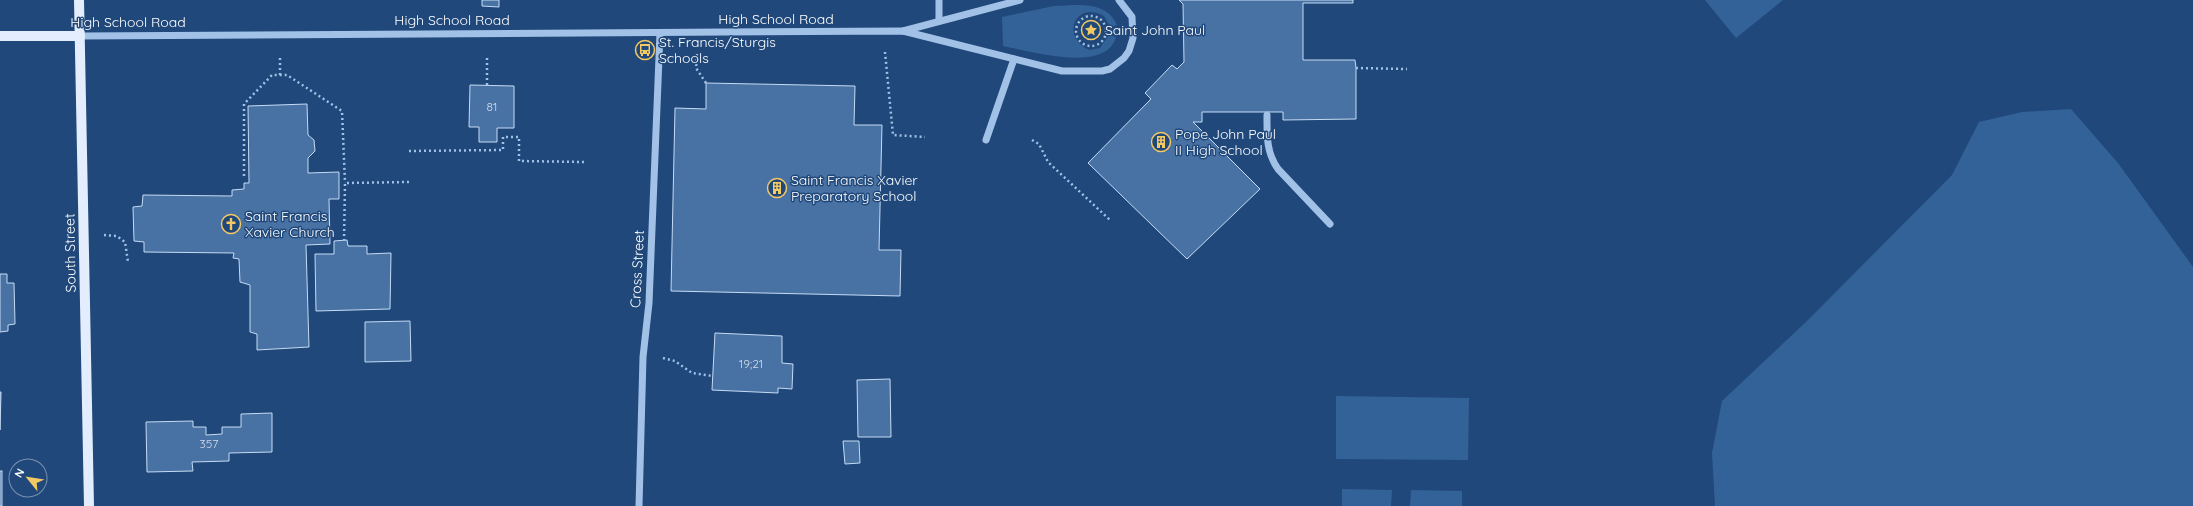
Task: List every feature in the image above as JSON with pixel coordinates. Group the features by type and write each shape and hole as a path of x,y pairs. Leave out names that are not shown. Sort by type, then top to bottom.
{"main road":[{"name":"South Street","path":"79,0 89,506"},
{"name":"High School Road","path":"0,36 80,36"}],"street":[{"path":"939,0 939,21"},
{"name":"High School Road","path":"903,32 1020,0"},
{"name":"High School Road","path":"80,36 903,32 1062,71 1102,71 1110,68 1124,58 1133,38 1132,17 1119,0"},
{"name":"Cross Street","path":"639,506 643,357 649,303 660,33"},
{"path":"986,140 1014,59"},
{"path":"1267,115 1268,145 1271,159 1278,169 1330,224"}],"path":[{"path":"1086,16 1096,16 1104,22 1106,33 1103,41 1099,44 1094,46 1084,44 1078,38 1078,23 1086,16"},
{"path":"885,52 893,135 925,137"},
{"path":"696,54 696,68 706,83"},
{"path":"487,56 487,85"},
{"path":"280,57 280,75"},
{"path":"1356,68 1407,69"},
{"path":"244,176 244,104 272,75 287,75 342,111 345,183 344,241"},
{"path":"409,151 503,150 503,137 519,137 519,161 584,162"},
{"path":"1032,140 1039,144 1048,162 1110,221"},
{"path":"345,183 408,182"},
{"path":"103,235 117,236 125,242 128,262"},
{"path":"643,357 669,359 692,373 713,376"}],"shaded area":[{"path":"1705,0 1783,0 1736,38"},
{"path":"1054,6 1090,6 1106,11 1112,17 1117,25 1110,27 1104,16 1094,12 1086,12 1079,16 1075,21 1073,28 1075,36 1080,44 1089,50 1100,48 1109,35 1116,37 1109,48 1098,55 1083,57 1048,55 1003,46 1002,17"},
{"path":"2071,109 2118,163 2193,267 2193,506 1715,506 1712,453 1722,401 1807,321 1952,175 1979,122 2022,112"},
{"path":"1336,396 1469,398 1468,460 1336,459"},
{"path":"1342,489 1392,490 1391,506 1342,506"},
{"path":"1411,490 1462,491 1462,506 1410,506"}],"building":[{"path":"482,0 499,0 499,7 482,6"},
{"name":"Pope John Paul II High School","path":"1179,0 1353,0 1353,3 1303,3 1303,60 1355,60 1356,68 1356,119 1283,120 1283,112 1202,112 1202,122 1193,122 1260,189 1187,259 1088,163 1151,99 1145,93 1172,65 1177,69 1184,62 1183,4"},
{"name":"Saint Francis Xavier Preparatory School","path":"706,83 855,86 854,125 882,125 879,250 901,250 900,296 671,291 675,108 706,109"},
{"path":"470,85 514,86 514,128 497,128 497,142 479,142 479,127 469,127"},
{"name":"Saint Francis Xavier Church","path":"307,104 308,135 314,140 315,151 308,158 308,173 339,172 339,199 329,199 330,244 306,245 309,347 257,350 257,334 250,332 250,285 240,282 239,259 233,258 234,253 144,252 144,242 134,241 133,207 142,206 143,195 232,196 232,190 244,189 244,183 249,183 248,106"},
{"path":"347,240 348,246 367,246 367,254 391,253 390,309 316,311 315,254 334,254 334,241"},
{"path":"0,274 7,274 7,283 14,283 15,324 8,325 8,331 0,332"},
{"path":"410,321 411,361 365,362 365,322"},
{"path":"715,333 782,336 782,363 793,364 792,389 778,388 778,393 712,390"},
{"path":"890,379 891,437 858,437 857,380"},
{"path":"0,392 1,392 0,430"},
{"path":"272,413 272,452 229,453 229,461 192,462 193,471 147,472 146,422 193,421 193,427 206,427 206,435 222,434 222,427 241,427 241,414"},
{"path":"843,441 859,441 860,463 845,464"},
{"path":"0,471 2,471 2,506 0,506"}],"place":[{"name":"Saint John Paul","path":"1091,30"},
{"name":"St. Francis/Sturgis Schools","path":"645,50"},
{"name":"Pope John Paul II High School","path":"1161,142"},
{"name":"Saint Francis Xavier Preparatory School","path":"777,188"},
{"name":"Saint Francis Xavier Church","path":"231,224"}]}
